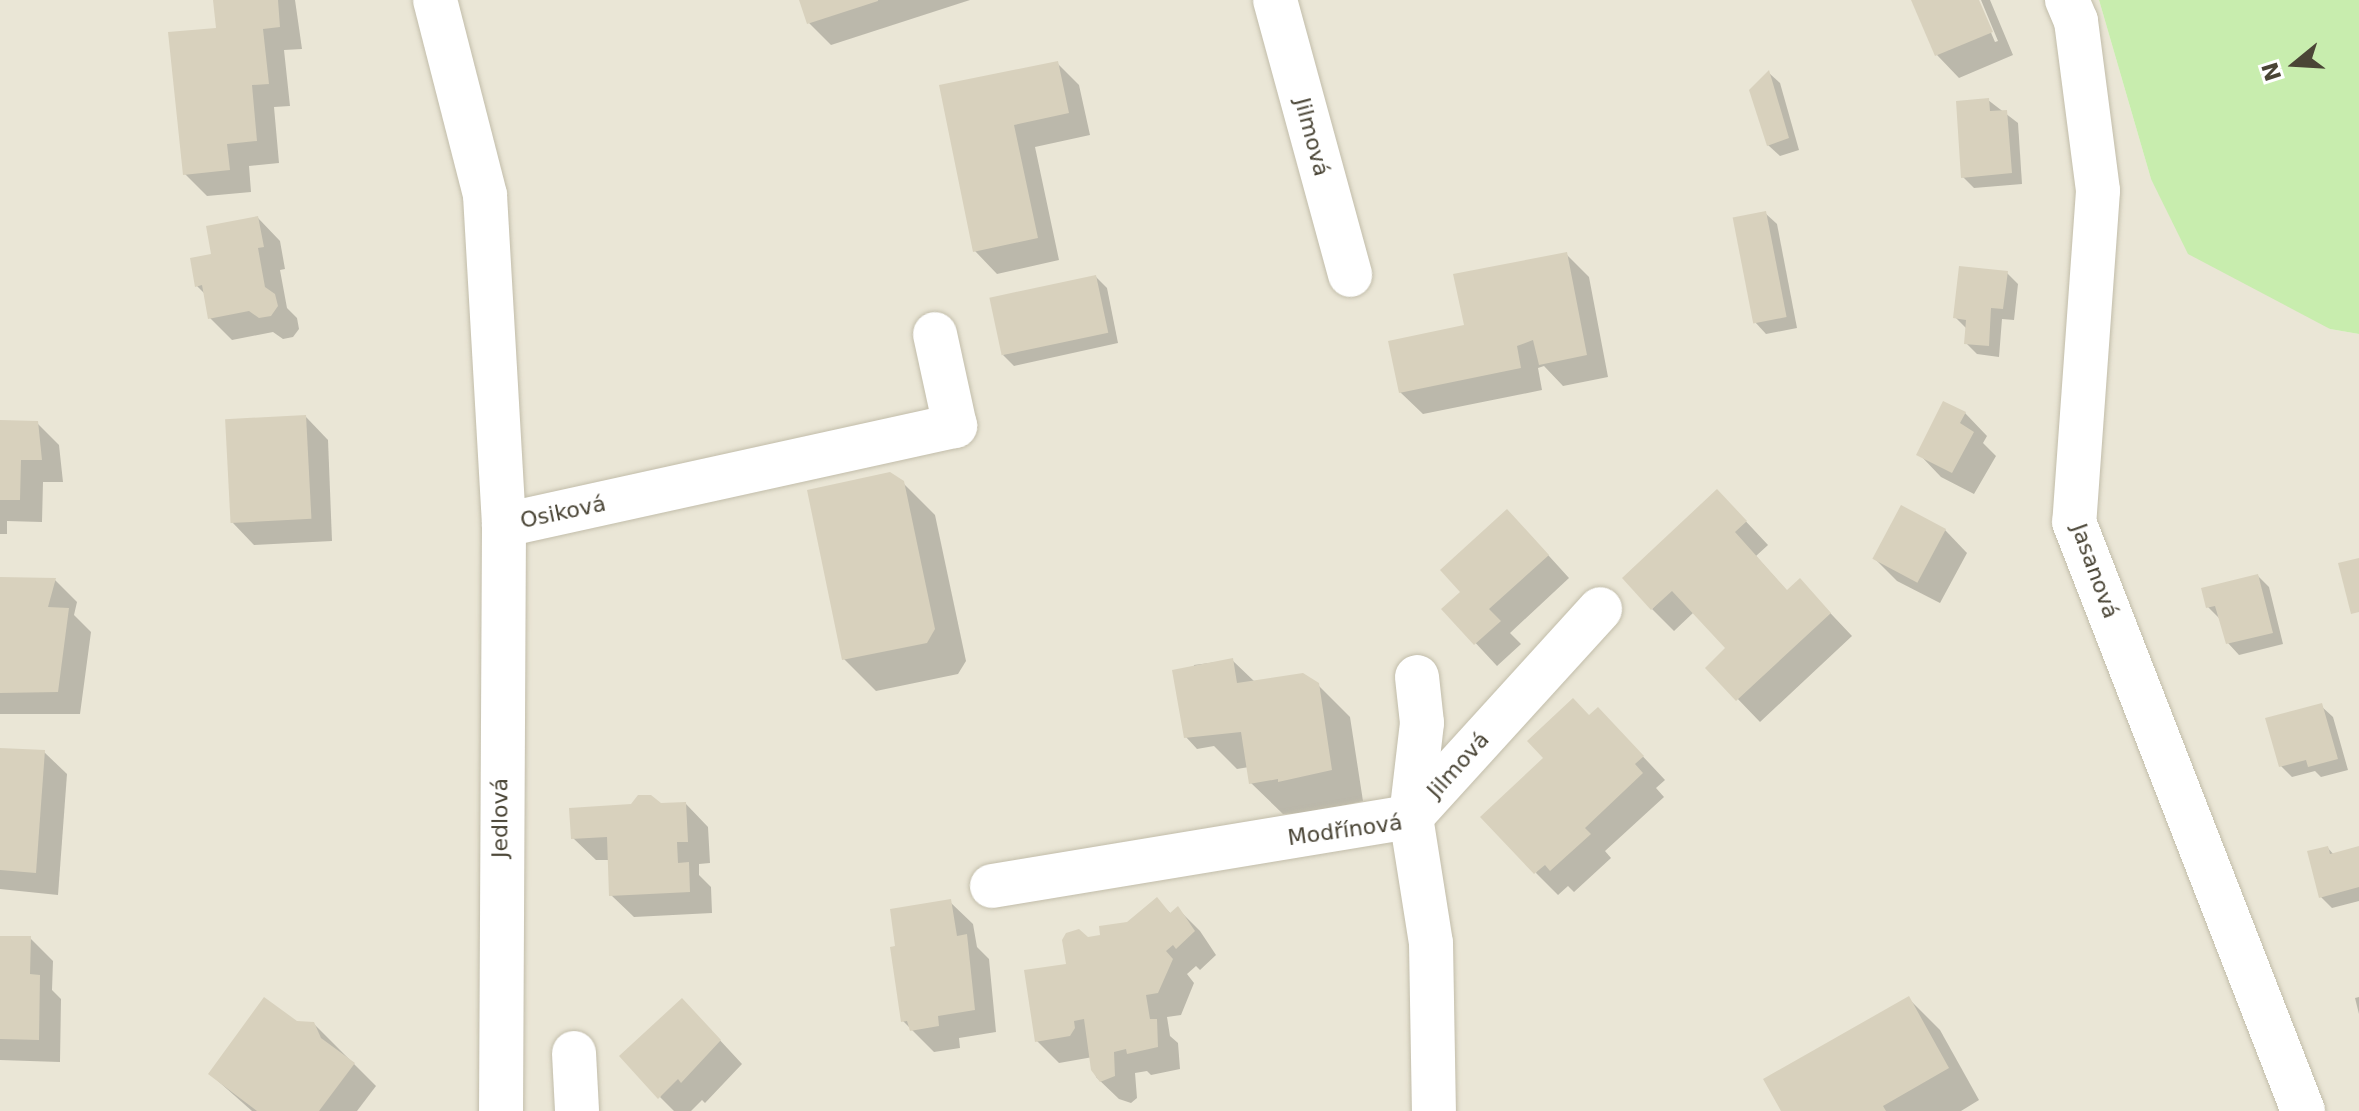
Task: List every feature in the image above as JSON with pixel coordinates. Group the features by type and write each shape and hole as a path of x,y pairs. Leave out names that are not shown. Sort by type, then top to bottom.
{"street":[{"name":"Osiková","path":"435,0 485,195 504,525 955,426 935,334"},
{"name":"Jilmová","path":"1275,0 1350,275"},
{"name":"Jasanová","path":"2067,0 2076,21 2098,191 2074,522 2303,1111"},
{"name":"Jedlová","path":"501,1111 504,525"},
{"name":"Jilmová","path":"1411,817 1600,609"},
{"name":"Jilmová","path":"1411,817 1422,723 1417,677"},
{"name":"Modřínová","path":"992,886 1411,817 1431,943 1434,1111"},
{"path":"574,1053 577,1111"}],"shaded area":[{"path":"0,0 2099,0 2151,179 2330,329 2359,334 2359,1111 0,1111"}],"green space":[{"path":"2099,0 2359,0 2359,334 2330,329 2188,254 2151,179"}],"building":[{"path":"213,0 278,0 280,27 263,29 269,84 252,85 257,141 227,144 230,170 183,175 168,32 216,28"},
{"path":"799,0 878,0 878,1 807,24"},
{"path":"1911,0 1979,0 1993,32 1935,56"},
{"path":"1058,61 1069,113 1014,125 1038,238 973,252 939,85"},
{"path":"1769,70 1789,138 1767,146 1749,90"},
{"path":"1989,98 1990,111 2007,110 2012,173 1961,178 1956,101"},
{"path":"1766,211 1787,317 1753,324 1733,217"},
{"path":"258,216 264,247 258,248 265,287 275,294 278,306 271,316 259,318 249,311 208,319 202,285 195,287 190,258 211,254 206,226"},
{"path":"1567,252 1587,355 1539,365 1533,340 1517,346 1521,368 1399,393 1388,341 1464,325 1453,274"},
{"path":"1959,266 2008,271 2003,309 1991,308 1989,346 1964,344 1966,320 1953,318"},
{"path":"1096,275 1108,333 1002,355 989,298"},
{"path":"1943,401 1966,412 1960,423 1974,432 1952,473 1916,455"},
{"path":"306,415 311,519 231,523 225,419"},
{"path":"0,420 38,421 42,460 21,460 20,500 0,500"},
{"path":"890,472 904,481 935,629 927,643 842,660 807,490"},
{"path":"1717,489 1747,521 1735,532 1787,590 1800,578 1831,613 1736,701 1705,668 1725,648 1672,591 1651,610 1622,578"},
{"path":"1901,505 1946,529 1917,583 1872,559"},
{"path":"1507,509 1549,555 1489,609 1501,621 1474,645 1441,609 1460,592 1440,570"},
{"path":"2359,558 2359,612 2351,614 2338,563"},
{"path":"2258,574 2273,633 2226,644 2215,606 2206,608 2201,588"},
{"path":"0,577 56,578 48,607 69,608 58,692 0,693"},
{"path":"1233,658 1237,683 1303,673 1319,683 1332,770 1278,782 1278,779 1249,784 1241,732 1184,738 1172,670"},
{"path":"1573,698 1589,715 1598,707 1644,756 1635,764 1643,773 1585,828 1591,834 1550,871 1545,865 1534,874 1480,817 1543,758 1527,741"},
{"path":"2322,703 2338,759 2308,767 2306,760 2279,767 2265,718"},
{"path":"0,748 45,750 36,873 0,870"},
{"path":"638,795 651,795 661,803 686,802 688,842 677,842 678,863 689,862 690,892 609,896 607,837 571,839 569,808 631,804"},
{"path":"2328,846 2330,854 2359,846 2359,887 2319,898 2307,851"},
{"path":"1157,897 1170,913 1178,906 1195,931 1176,949 1173,945 1166,951 1173,959 1158,993 1146,995 1150,1019 1157,1019 1158,1047 1127,1054 1126,1049 1114,1052 1115,1076 1100,1082 1091,1070 1084,1019 1074,1021 1075,1028 1070,1036 1035,1042 1024,970 1066,964 1062,940 1066,933 1079,929 1088,937 1100,935 1099,926 1127,922"},
{"path":"951,899 957,936 967,934 975,1010 938,1016 939,1026 910,1031 907,1021 901,1022 890,947 895,946 890,909"},
{"path":"0,936 31,936 30,974 40,975 39,1040 0,1039"},
{"path":"1909,996 1949,1068 1883,1106 1886,1111 1781,1111 1763,1079"},
{"path":"264,997 297,1021 314,1022 321,1038 355,1063 319,1111 257,1111 208,1074"},
{"path":"682,998 721,1040 681,1083 678,1079 658,1099 619,1056"}]}
